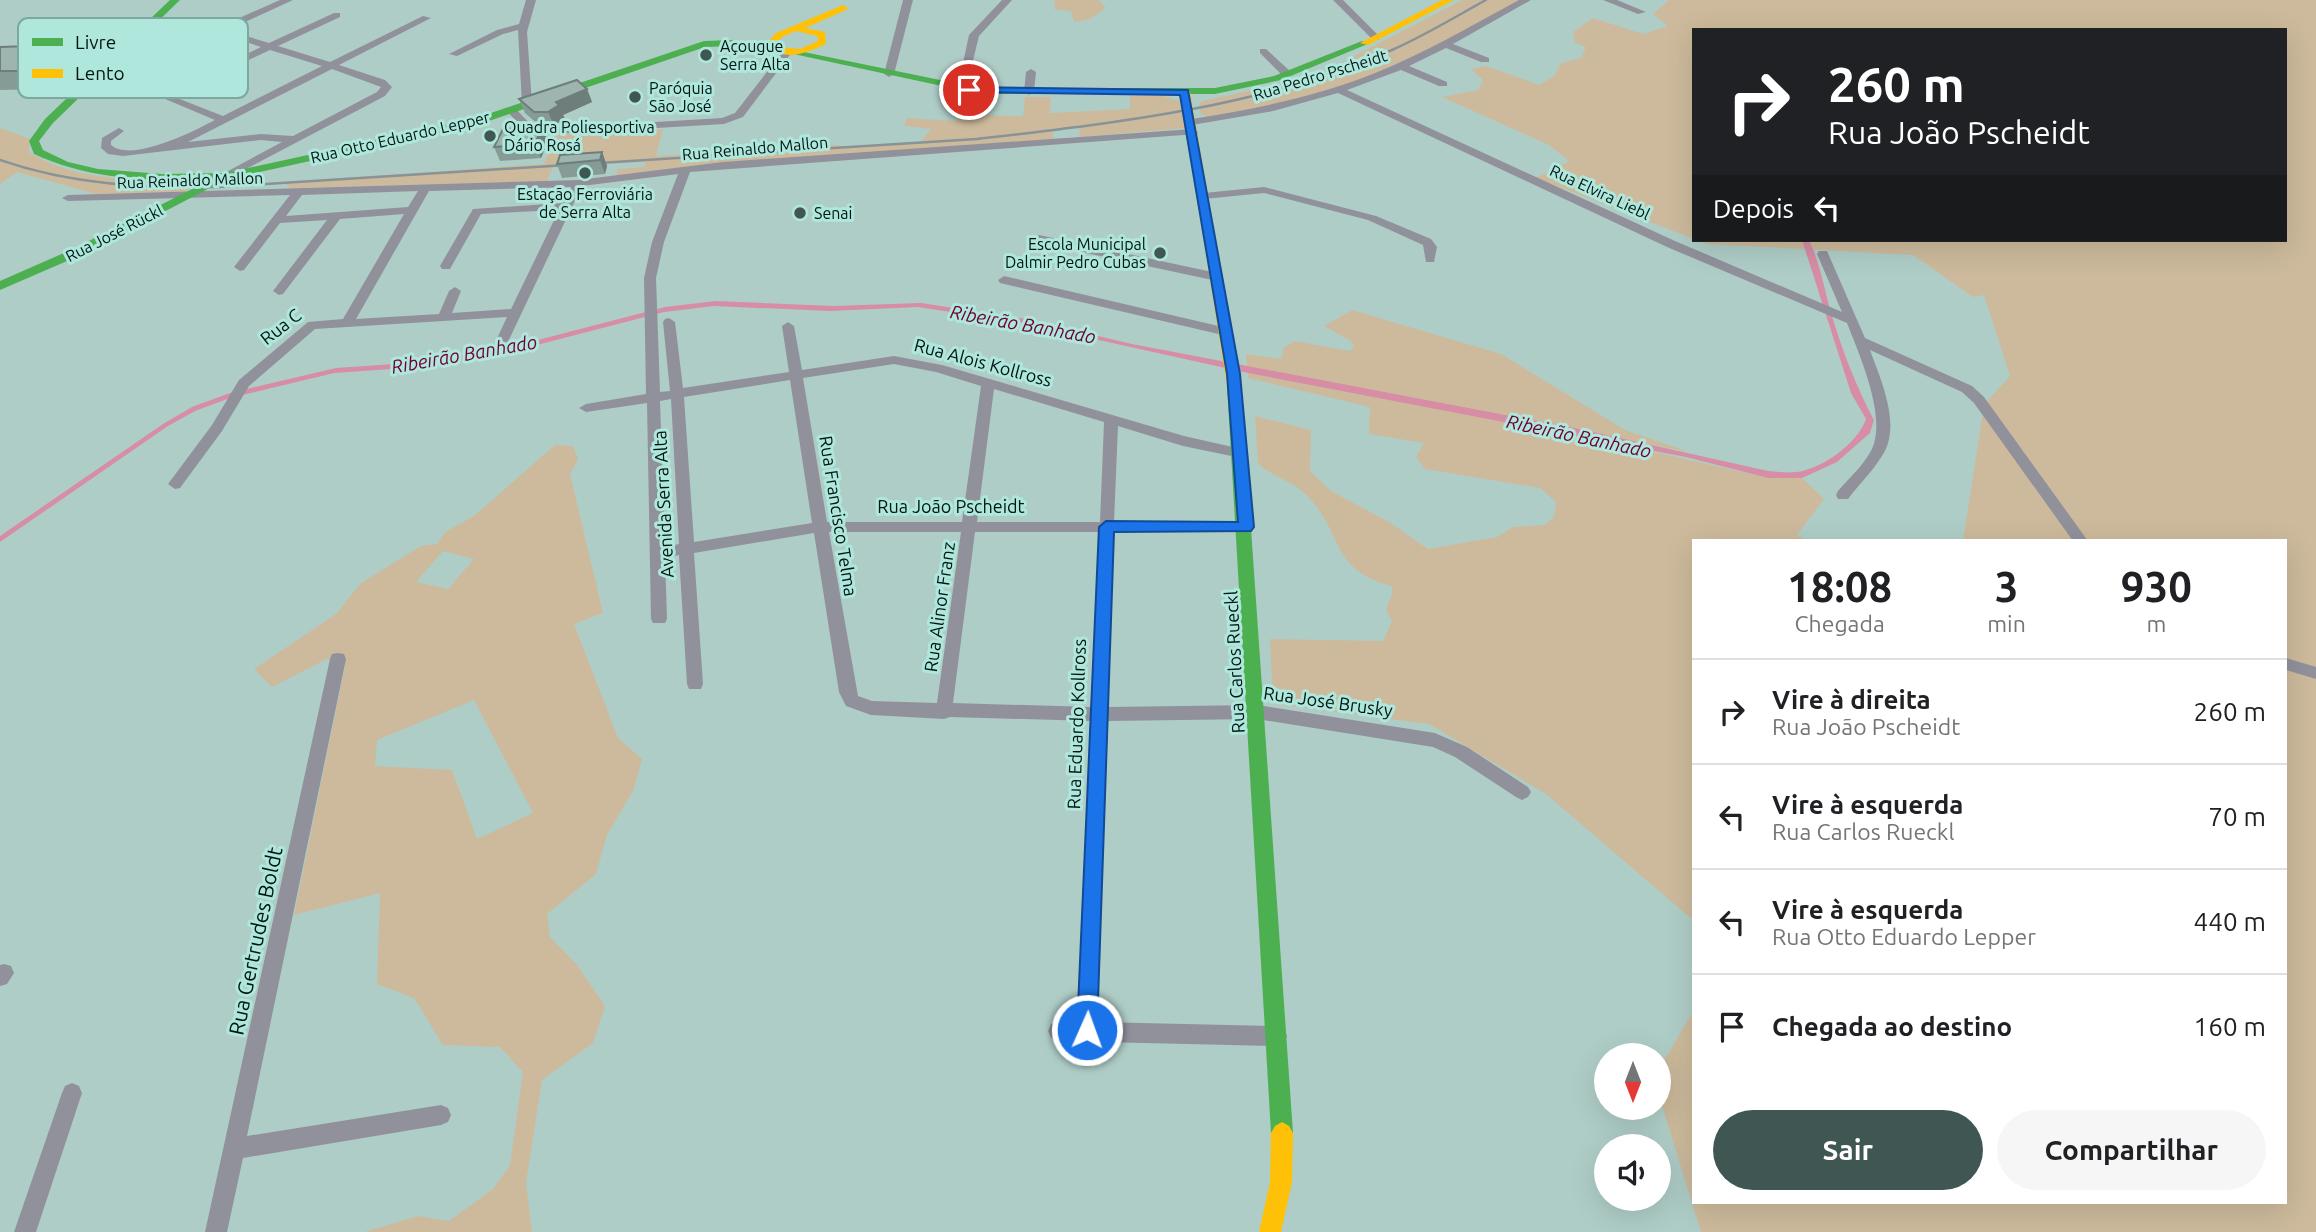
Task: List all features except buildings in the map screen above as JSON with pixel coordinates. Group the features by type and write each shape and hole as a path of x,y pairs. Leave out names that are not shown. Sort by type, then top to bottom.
{"main road":[{"path":"156,18 175,0"},
{"name":"Rua Otto Eduardo Lepper","path":"732,43 786,51 961,89 1029,92 1227,90 1332,60 1449,0"},
{"path":"830,61 817,52 846,4"},
{"name":"Rua Otto Eduardo Lepper","path":"225,176 420,136 527,104 694,47 732,43 791,31 846,4"},
{"path":"791,31 816,31 822,42 786,51 775,39 791,31"},
{"name":"Rua Carlos Rueckl","path":"1185,92 1227,332 1241,453 1283,1143 1281,1182 1270,1232"},
{"path":"73,98 38,134 34,147 53,161 98,172 162,177 225,176"},
{"name":"Rua José Rückl","path":"0,286 56,262 225,176"}],"street":[{"path":"246,18 282,0"},
{"path":"259,12 288,0"},
{"path":"527,104 523,26 531,0"},
{"path":"889,74 908,0"},
{"path":"961,89 974,35 1007,0"},
{"path":"1338,0 1376,38"},
{"name":"Rua Pedro Pscheidt","path":"1192,127 1337,89 1401,66 1526,0"},
{"path":"1608,0 1642,12"},
{"path":"248,56 337,15"},
{"path":"164,150 426,18"},
{"path":"454,54 500,32 523,26"},
{"path":"225,176 381,94 387,87 381,82 248,39"},
{"path":"1445,44 1485,60"},
{"path":"510,109 531,131 539,132 724,121 739,115 786,51"},
{"path":"1263,51 1287,74"},
{"path":"1401,66 1443,84"},
{"path":"1029,92 1031,72"},
{"name":"Rua Elvira Liebl","path":"1337,89 1671,244 1851,320"},
{"path":"168,98 223,120"},
{"name":"Rua Reinaldo Mallon","path":"68,198 578,183 685,170 1192,127"},
{"path":"119,131 106,140 105,146 112,152 164,150 268,136 294,139"},
{"name":"Avenida Serra Alta","path":"659,619 650,278 654,257 685,170"},
{"path":"500,345 578,183"},
{"path":"348,321 425,188"},
{"path":"1204,196 1247,194 1264,190 1372,218 1427,242 1431,247 1430,259"},
{"path":"240,267 298,192"},
{"path":"446,266 477,211 567,206"},
{"path":"276,220 413,210"},
{"path":"279,291 337,215"},
{"path":"1039,239 1217,278"},
{"path":"1822,254 1860,340 1877,394 1884,430 1875,455 1843,495"},
{"path":"1004,280 1227,332"},
{"path":"444,317 455,291"},
{"name":"Rua C","path":"175,484 217,428 235,395 307,328 320,322 515,313"},
{"name":"Avenida Serra Alta","path":"669,322 677,394 695,684"},
{"name":"Rua Francisco Telma","path":"788,326 847,692 860,706"},
{"path":"1860,340 1967,389 1979,400 2080,539"},
{"name":"Rua Alois Kollross","path":"586,408 894,360 924,364 1199,445 1241,453"},
{"name":"Rua Alinor Franz","path":"944,712 971,526 988,383"},
{"name":"Rua Eduardo Kollross","path":"1087,1030 1111,420"},
{"name":"Rua João Pscheidt","path":"659,553 819,527 1246,527"},
{"name":"Rua Gertrudes Boldt","path":"216,1232 338,659"},
{"path":"2287,664 2316,673"},
{"name":"Rua José Brusky","path":"860,706 944,712 1257,712 1435,740 1461,752 1522,792"},
{"path":"1058,1031 1278,1036"},
{"path":"25,1232 72,1093"},
{"path":"236,1148 441,1115"}],"shaded area":[{"path":"1055,0 1099,0 1106,8 1090,19 1074,22 1071,11 1054,9"},
{"path":"1462,0 1526,0 1445,44 1337,89 1212,119 1201,114 1199,105 1202,101 1296,81 1337,65"},
{"path":"1669,0 2316,0 2316,1232 1701,1232 1692,1204 2287,1204 2287,539 1963,539 1984,405 2010,376 1984,295 1973,297 1913,255 1702,242 2287,242 2287,28 1692,28 1692,238 1536,178 1569,161 1549,145 1442,97 1478,90 1483,80 1471,69 1486,66 1539,85 1554,76 1561,63 1581,58 1586,47 1575,43 1573,32 1593,18 1643,34 1668,26 1653,14"},
{"path":"1130,96 1163,96 1180,101 1187,128 1079,137 1080,127 1053,131 1053,139 615,177 618,169 644,167 646,162 553,167 547,181 300,188 289,188 284,182 544,164 555,135 663,129 656,156 834,145 856,148 920,143 931,129 904,126 907,118 955,121 963,114 1023,116 1025,97 1051,97 1050,113 1130,109"},
{"path":"0,128 30,139 29,152 66,169 106,177 188,183 192,186 185,193 96,194 17,172 0,184"},
{"path":"1352,310 1501,354 1625,430 1689,452 1247,367 1246,354 1281,359 1284,348 1295,341 1349,351 1354,347 1351,341 1324,326"},
{"path":"1248,373 1581,435 1768,478 1802,478 1824,499 1797,535 1804,539 1692,539 1692,919 1546,794 1429,724 1273,704 1270,639 1383,641 1392,621 1386,609 1392,586 1371,579 1356,570 1346,559 1316,506 1298,488 1258,463 1255,416 1311,430 1310,471 1331,491 1389,522 1428,549 1497,537 1513,527 1545,525 1554,517 1556,502 1540,488 1425,469 1416,457 1424,443 1369,434 1370,407 1248,378"},
{"path":"555,445 573,446 578,459 570,474 603,613 574,624 618,738 642,759 633,791 607,835 596,874 547,914 550,937 577,965 605,1006 593,1043 542,1080 526,1183 532,1232 364,1232 418,1216 449,1221 493,1189 510,1165 523,1072 500,1047 443,1045 414,998 377,984 380,893 294,915 345,666 327,659 272,687 254,669 336,614 361,583 421,546 437,544 445,532 474,516","holes":["443,551 474,559 448,589 416,582","474,700 533,813 477,839 452,770 375,766 377,740"]},
{"path":"1692,1013 1692,1203 1666,1120 1671,1120 1671,1049"}],"water":[{"name":"Ribeirão Banhado","path":"1803,242 1810,242 1840,341 1874,420 1870,433 1837,462 1802,478 1768,478 1686,457 1248,373 1022,323 918,307 830,311 714,306 664,312 510,352 420,367 334,373 230,398 195,411 168,426 0,542 0,536 163,424 192,407 230,393 336,368 423,362 511,347 665,307 716,301 833,306 921,303 1026,319 1132,344 1584,430 1768,471 1807,470 1828,460 1847,446 1866,419 1851,393"}],"railway":[{"path":"0,160 81,180 163,187 219,187 977,139 1136,119 1292,86 1343,70 1392,50 1486,0"}],"traffic: fast":[{"path":"156,18 175,0"},
{"path":"73,98 49,121 34,141 38,152 64,164 98,172 162,177 225,176 476,122 704,44 732,43 777,50"},
{"path":"794,53 979,91 1215,91 1277,78 1365,43"},
{"path":"0,286 77,252 222,178"},
{"path":"1234,385 1282,1133"}],"traffic: slow":[{"path":"1365,43 1449,0"},
{"path":"798,29 822,34 823,42 801,52 777,50 773,42 779,35 843,8"},
{"path":"1185,92 1234,385"},
{"path":"1270,1232 1281,1182 1282,1133"}],"place":[{"name":"Açougue Serra Alta","path":"706,55"},
{"name":"Paróquia São José","path":"635,97"},
{"name":"Quadra Poliesportiva Dário Rosá","path":"490,136"},
{"name":"Estação Ferroviária de Serra Alta","path":"585,173"},
{"name":"Senai","path":"800,213"},
{"name":"Escola Municipal Dalmir Pedro Cubas","path":"1160,253"}],"route":[{"path":"969,90 1185,92 1231,358 1246,527 1106,527 1087,1030"}]}
